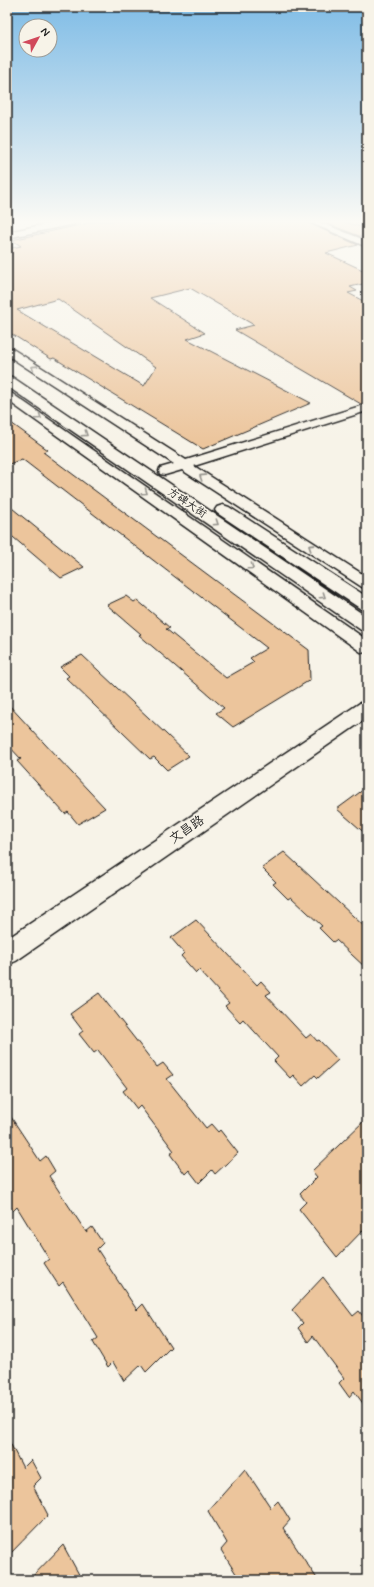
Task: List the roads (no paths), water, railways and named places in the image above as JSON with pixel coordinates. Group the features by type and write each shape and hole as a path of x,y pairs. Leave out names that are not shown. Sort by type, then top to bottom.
{"main road":[{"name":"方碑大街","path":"7,365 178,479"},
{"name":"方碑大街","path":"7,380 367,626"},
{"name":"方碑大街","path":"210,501 367,605"},
{"name":"文昌路","path":"7,953 367,708"}],"street":[{"path":"7,350 367,584"},
{"path":"7,395 367,648"},
{"path":"165,471 367,407"}]}
